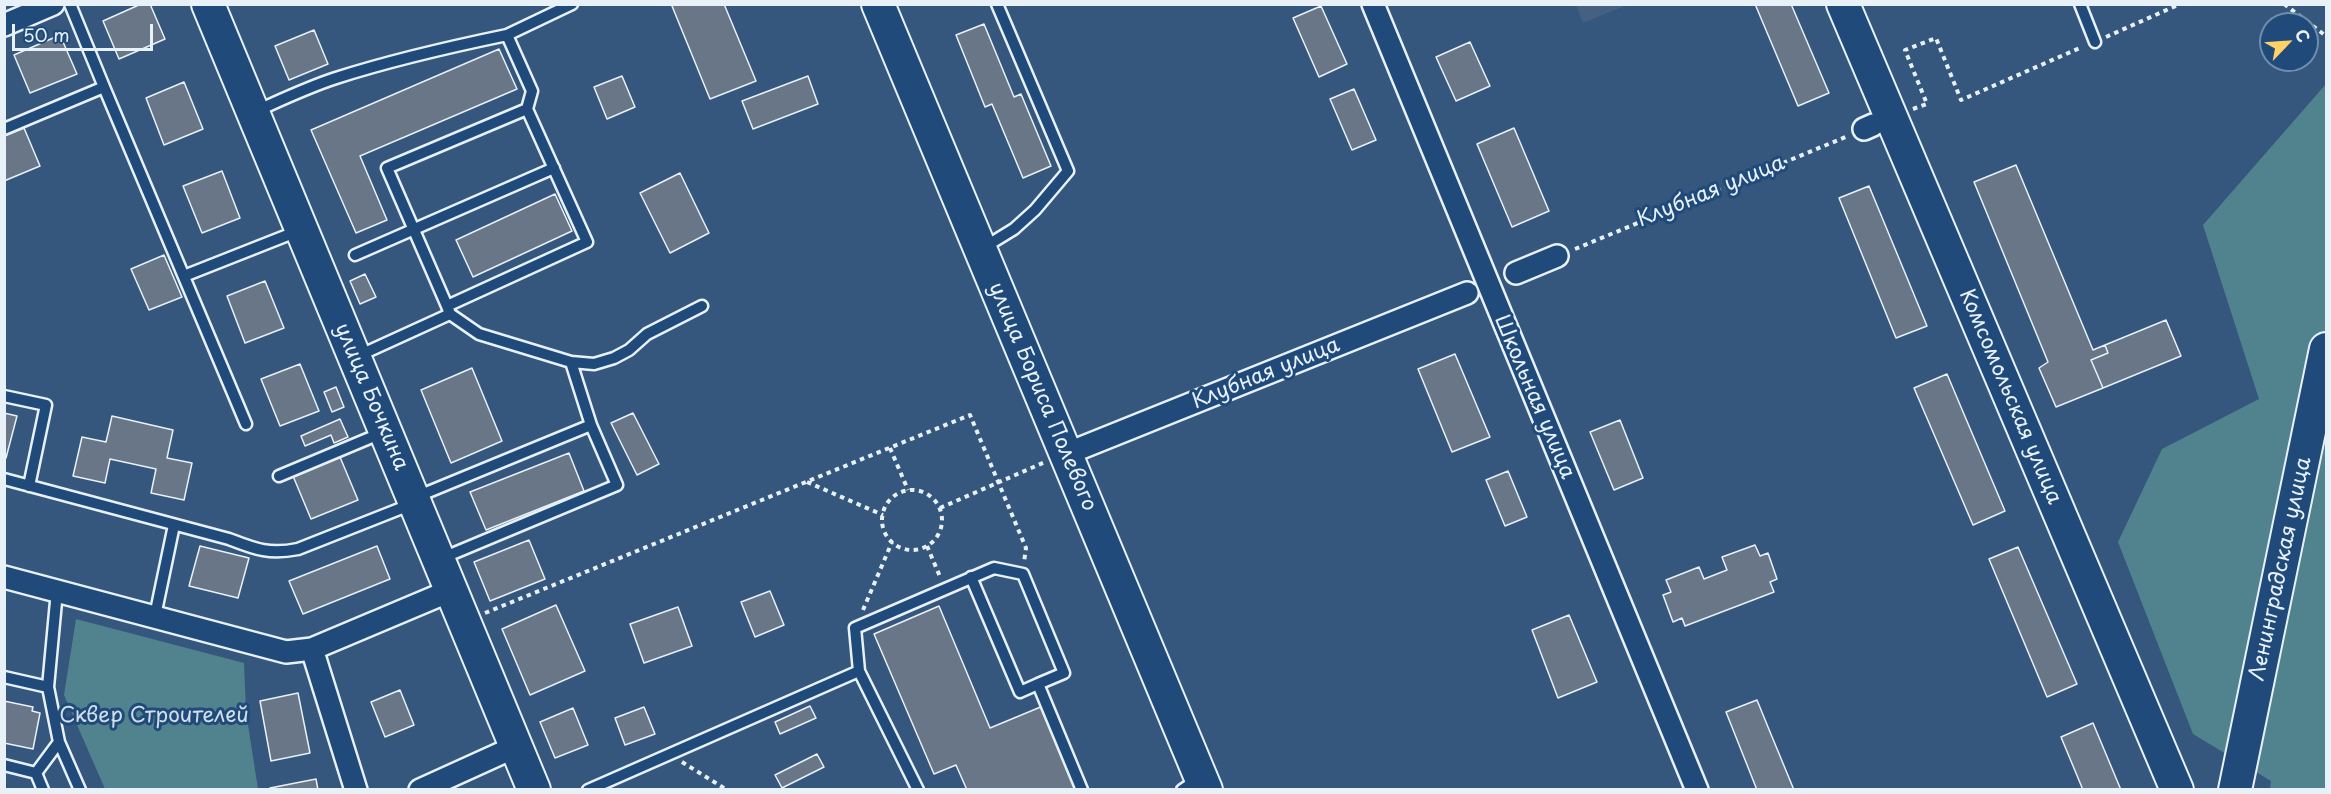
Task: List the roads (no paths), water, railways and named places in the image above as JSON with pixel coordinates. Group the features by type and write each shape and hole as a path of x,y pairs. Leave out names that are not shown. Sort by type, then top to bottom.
{"main road":[{"name":"улица Бочкина","path":"208,4 534,789"},
{"name":"улица Бориса Полевого","path":"878,4 1066,454 1196,786"},
{"name":"Комсомольская улица","path":"1843,4 2177,789"},
{"name":"Ленинградская улица","path":"2235,789 2326,349"}],"street":[{"path":"4,25 53,4"},
{"name":"Школьная улица","path":"1373,4 1697,789"},
{"path":"1516,273 1557,256"},
{"name":"Клубная улица","path":"1066,454 1467,293"},
{"path":"4,578 286,652 312,649 452,590"},
{"path":"312,649 356,789"},
{"path":"420,789 517,746"}],"lane":[{"path":"70,4 246,424"},
{"path":"253,112 333,79 382,64 507,35 572,4"},
{"path":"980,249 1014,229 1035,210 1068,171 997,4"},
{"path":"2080,4 2094,42"},
{"path":"355,358 587,242 527,109 532,91 507,35"},
{"path":"4,129 104,87"},
{"path":"527,109 387,168 448,310 479,334 570,362 594,364 615,358 629,350 647,334 702,306"},
{"path":"355,255 554,168"},
{"path":"184,276 302,230"},
{"path":"439,560 617,485 591,425 570,362"},
{"path":"4,396 46,405 29,486"},
{"path":"4,479 229,539 262,552 279,553 298,549 591,425"},
{"path":"279,476 386,431"},
{"path":"155,616 174,525"},
{"path":"918,789 859,671 855,628 945,588 971,577 994,568 1023,574 1064,673 1020,692 971,577"},
{"path":"57,591 48,687 59,742 80,789"},
{"path":"588,789 859,671"},
{"path":"4,677 48,687"},
{"path":"1038,684 1082,789"},
{"path":"36,773 59,742"},
{"path":"4,765 36,773"},
{"path":"36,773 43,789"}],"park label":[{"name":"Сквер Строителей","path":"154,716"}]}
